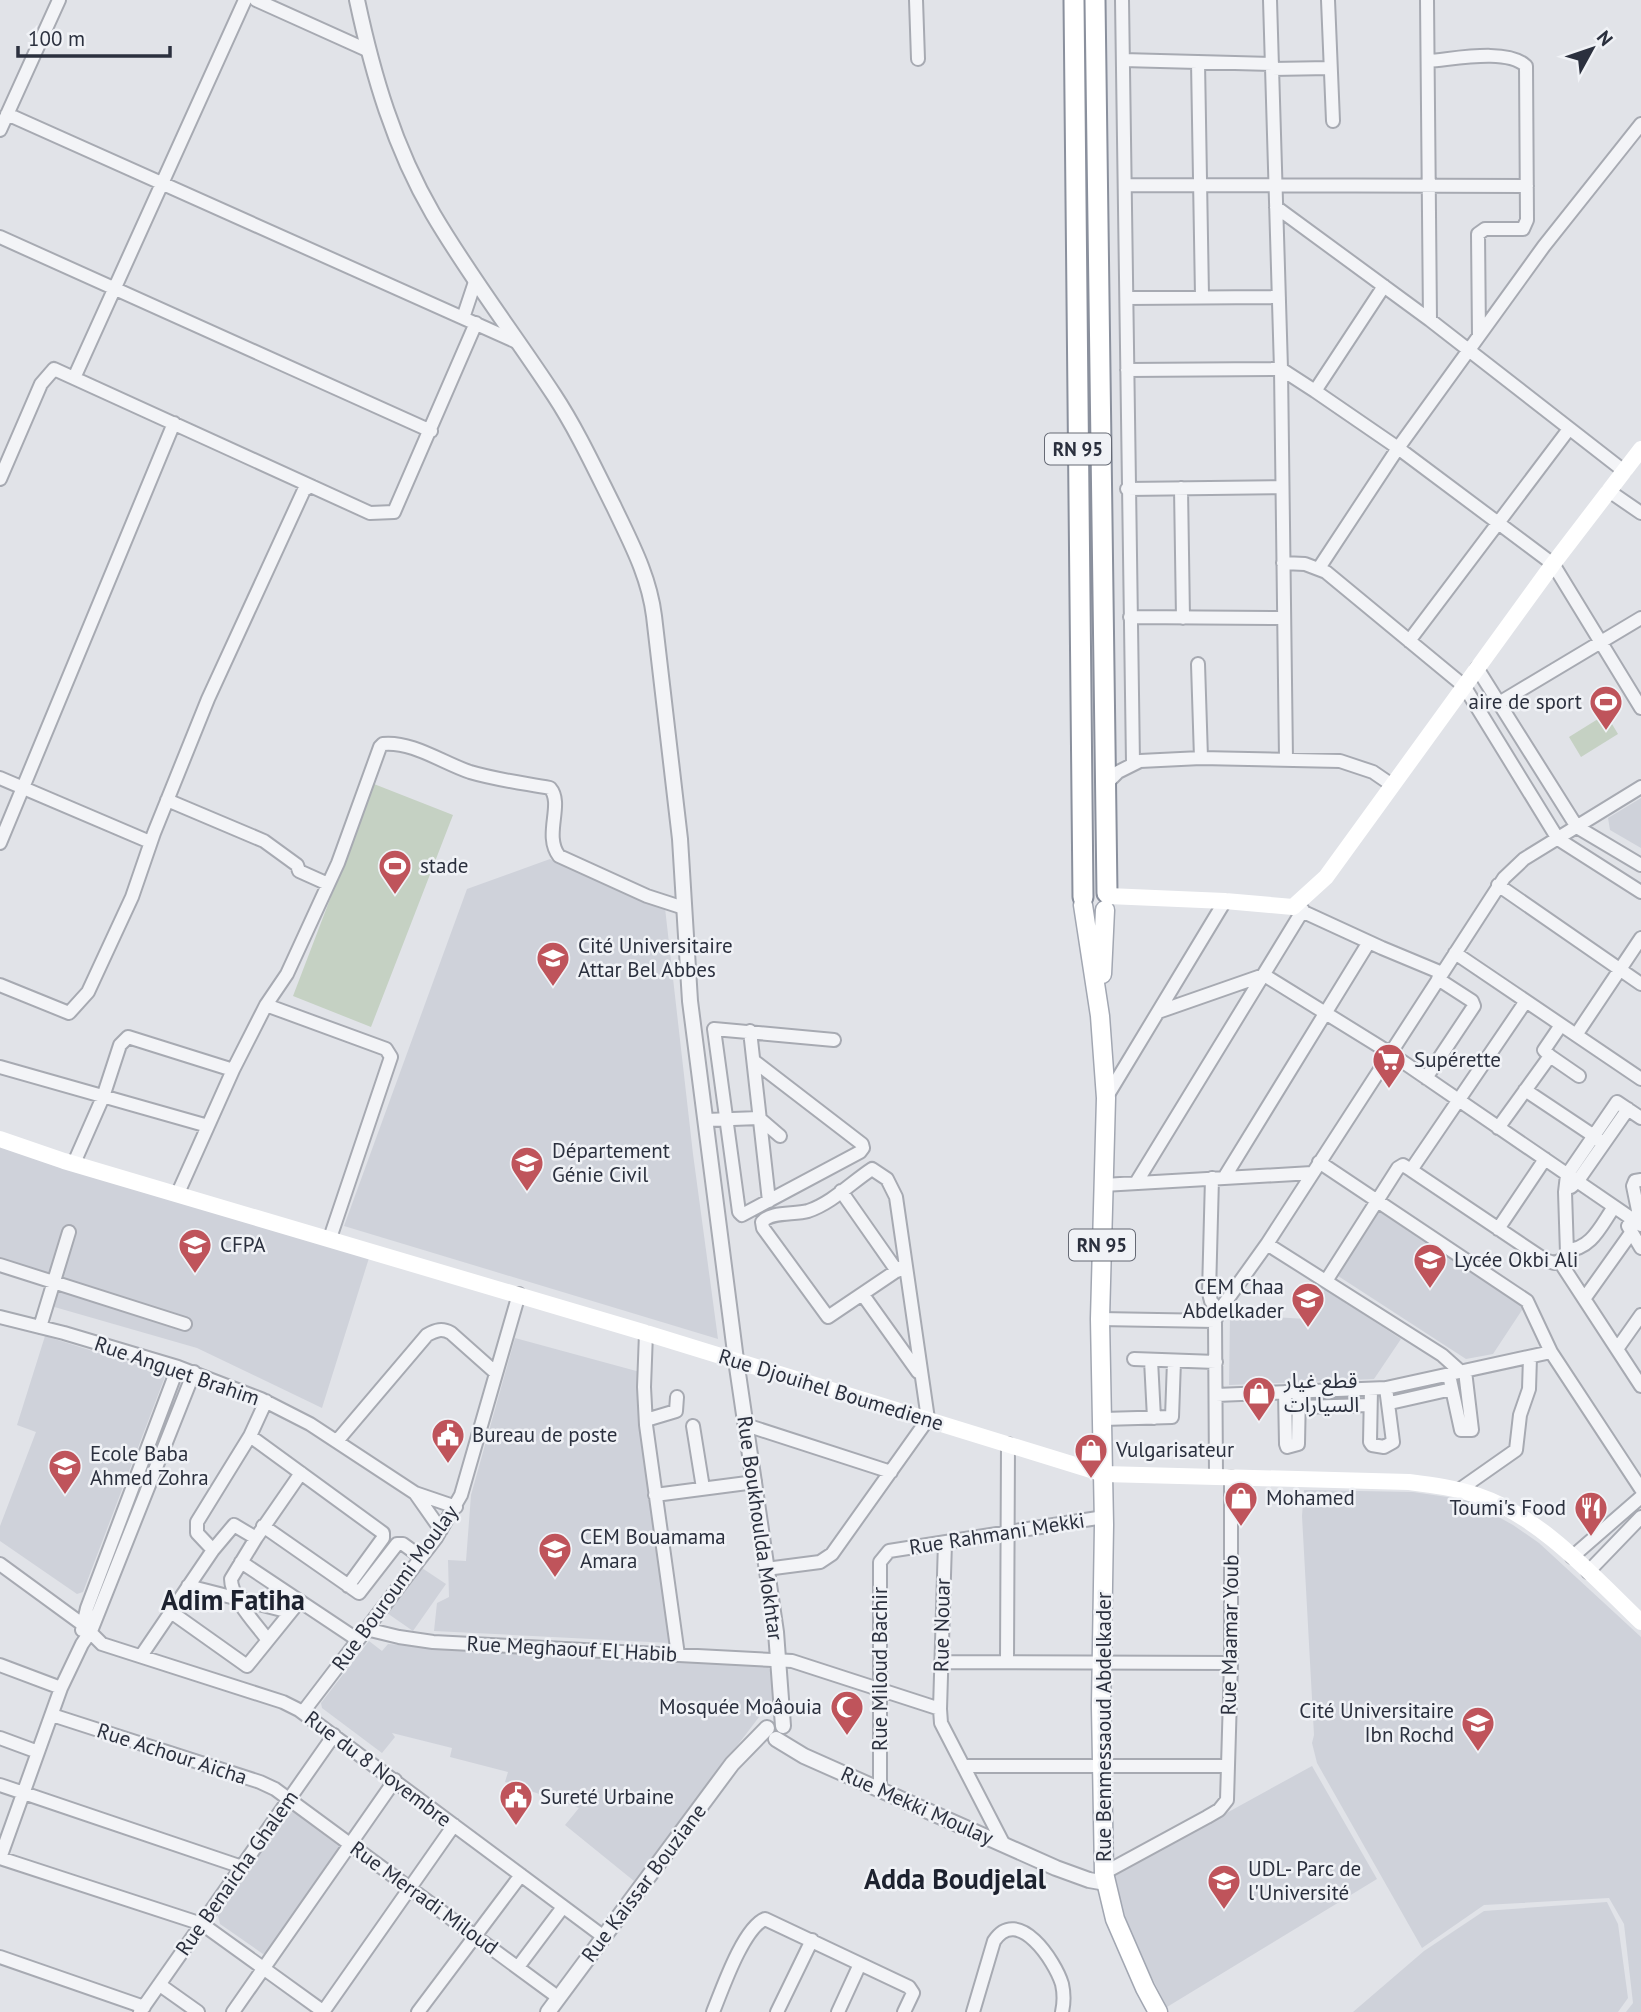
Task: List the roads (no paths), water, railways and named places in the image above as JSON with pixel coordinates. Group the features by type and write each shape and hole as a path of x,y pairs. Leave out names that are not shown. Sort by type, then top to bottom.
{"highway":[{"name":"RN 95","path":"1074,0 1083,901"},
{"name":"RN 95","path":"1096,0 1107,901"}],"main road":[{"path":"1083,901 1088,890 1096,887 1107,901 1145,896 1298,909 1326,877 1553,564 1641,449"},
{"name":"RN 95","path":"1083,901 1100,1016 1106,1098 1100,1319 1104,1474"},
{"name":"RN 95","path":"1100,1016 1107,901"},
{"name":"Rue Djouihel Boumediene","path":"0,1139 74,1164 519,1294 1104,1474 1409,1482 1480,1496 1508,1510 1547,1536 1572,1556 1641,1622"},
{"name":"Rue Benmessaoud Abdelkader","path":"1104,1474 1102,1766 1105,1878 1111,1905 1124,1940 1158,2012"}],"street":[{"path":"0,130 59,0"},
{"path":"74,378 245,0"},
{"path":"256,0 368,50"},
{"name":"Rue Boukhoulda Mokhtar","path":"356,0 368,50 403,156 432,211 475,282 554,396 583,446 648,580 653,601 671,757 690,1001 778,1660 782,1696 776,1731"},
{"path":"916,0 918,59"},
{"path":"1122,0 1133,763"},
{"path":"1270,0 1281,369 1286,759"},
{"path":"1328,0 1333,121"},
{"path":"1427,0 1430,320"},
{"path":"1429,61 1496,56 1513,57 1526,66 1526,227 1485,229 1478,234 1479,336"},
{"path":"1123,60 1330,68"},
{"path":"1198,62 1202,296"},
{"path":"7,114 519,344"},
{"path":"1319,568 1398,448 1544,246 1641,124"},
{"path":"1126,186 1527,186"},
{"path":"1276,207 1430,320 1624,471"},
{"path":"0,237 431,431"},
{"path":"463,318 475,282"},
{"path":"1315,391 1384,286"},
{"path":"1126,298 1279,297"},
{"path":"0,479 41,384 54,369 370,513 394,512 476,323"},
{"path":"1127,370 1281,369 1315,391 1499,521 1553,564 1641,708"},
{"path":"0,842 174,423"},
{"path":"1409,641 1569,429"},
{"path":"0,985 69,1013 88,992 132,897 150,842 208,699 299,500 304,490 311,486"},
{"path":"1127,489 1282,487"},
{"path":"1181,488 1183,618"},
{"path":"1609,491 1641,513"},
{"path":"1283,563 1297,562 1319,568 1332,576 1464,686 1558,839 1641,892"},
{"path":"1130,618 1283,618"},
{"path":"1499,703 1641,618"},
{"path":"1198,664 1201,758"},
{"path":"1477,668 1577,827 1641,865"},
{"path":"178,1193 233,1070 266,1005 287,974 338,863 380,747 387,743 410,748 502,781 550,788 555,797 551,836 559,856 648,896 684,908"},
{"path":"1106,784 1118,772 1133,763 1201,758 1286,759 1351,764 1373,772 1392,785"},
{"path":"0,778 150,842"},
{"path":"1100,1319 1217,1316 1267,1244 1508,873 1524,859 1641,787"},
{"path":"167,800 264,841 297,865 299,872 328,884"},
{"path":"1499,886 1641,984"},
{"path":"1106,1098 1225,901"},
{"path":"1136,1183 1264,975 1298,909 1440,976 1474,1004 1426,1078"},
{"path":"1576,1035 1641,938"},
{"path":"1218,1178 1369,942"},
{"path":"1455,953 1641,1080"},
{"path":"1157,1012 1264,975 1390,1053 1627,1216 1638,1227"},
{"path":"1411,1170 1525,1001"},
{"path":"266,1005 386,1049 391,1057 330,1238"},
{"path":"1561,1025 1544,1050 1579,1076"},
{"path":"754,1061 863,1148 745,1215 739,1213 713,1030 716,1028 834,1040"},
{"path":"750,1031 769,1201"},
{"path":"74,1164 103,1097 120,1045 128,1037 233,1070"},
{"path":"1499,1128 1550,1056"},
{"path":"0,1067 208,1126"},
{"path":"1525,1090 1599,1139"},
{"path":"1326,1281 1400,1166 1405,1165 1545,1260 1554,1264 1560,1262 1565,1258 1567,1250 1565,1192 1572,1178 1622,1105 1641,1118"},
{"path":"706,1121 759,1118 780,1136"},
{"path":"1498,1229 1545,1159"},
{"path":"1103,1185 1218,1178 1316,1168 1377,1200 1522,1296 1531,1306 1551,1352 1641,1489"},
{"path":"766,1569 815,1563 826,1559 928,1419 901,1268 896,1197 889,1181 873,1169 816,1208 797,1214 766,1217 762,1222 762,1226 827,1317 831,1317 901,1268"},
{"name":"Rue Maamar Youb","path":"1105,1878 1219,1810 1227,1800 1231,1662 1223,1477 1216,1395 1217,1316 1209,1293 1218,1178"},
{"path":"1641,1180 1635,1181 1633,1186 1641,1248"},
{"path":"841,1191 901,1268"},
{"path":"1567,1250 1586,1246 1614,1207"},
{"path":"1584,1299 1638,1227"},
{"path":"40,1327 69,1232"},
{"path":"1267,1244 1442,1355 1458,1373 1473,1429 1462,1431 1452,1389 1458,1373"},
{"path":"1560,1262 1617,1349 1639,1376"},
{"path":"0,1265 185,1324"},
{"name":"Rue Bouroumi Moulay","path":"303,1712 456,1507 519,1294"},
{"path":"863,1295 921,1375"},
{"path":"1617,1349 1641,1315"},
{"name":"Rue Anguet Brahim","path":"0,1317 178,1367 266,1401 310,1424 415,1493"},
{"path":"337,1441 427,1335 436,1330 446,1330 452,1334 496,1373"},
{"path":"646,1333 646,1420 678,1655"},
{"path":"1216,1395 1387,1388 1551,1352"},
{"path":"1459,1490 1516,1450 1520,1415 1529,1389 1530,1357"},
{"path":"1134,1359 1216,1362"},
{"path":"1152,1360 1154,1418"},
{"path":"1103,1419 1171,1418 1174,1362"},
{"path":"178,1367 82,1643 61,1688 3,1841 0,1858 202,1924 324,2012 454,1825"},
{"path":"86,1628 194,1373"},
{"path":"1371,1389 1370,1444 1384,1447 1393,1442 1387,1388"},
{"path":"1390,1403 1452,1389"},
{"path":"1285,1392 1287,1447 1295,1447 1298,1444 1299,1392"},
{"path":"646,1420 677,1411 677,1397"},
{"path":"213,1550 197,1533 197,1522 250,1436 266,1401"},
{"path":"1299,1407 1370,1405"},
{"path":"746,1425 891,1472"},
{"path":"693,1426 703,1488"},
{"path":"250,1436 383,1534 383,1538 348,1586"},
{"path":"1007,1662 1008,1444"},
{"path":"267,1639 236,1597 231,1587 231,1579 259,1532 301,1473"},
{"path":"655,1495 755,1482"},
{"path":"415,1493 456,1507"},
{"path":"415,1493 441,1530"},
{"path":"1572,1556 1641,1497"},
{"name":"Rue Rahmani Mekki","path":"889,1551 1104,1517"},
{"path":"1588,1572 1641,1517"},
{"path":"141,1656 213,1550 234,1525 259,1532 357,1592 362,1592 398,1543 421,1557"},
{"name":"Rue Nouar","path":"940,1709 945,1542"},
{"name":"Rue Miloud Bachir","path":"880,1790 880,1562 889,1551"},
{"path":"241,1562 294,1607 358,1640"},
{"name":"Rue du 8 Novembre","path":"0,1564 86,1628 102,1644 283,1702 303,1712 604,1937"},
{"path":"188,1586 294,1607"},
{"path":"171,1612 244,1666 249,1665 294,1607"},
{"name":"Rue Meghaouf El Habib","path":"366,1629 433,1642 798,1662 940,1709"},
{"path":"942,1662 1231,1662"},
{"path":"0,1665 61,1688"},
{"path":"940,1709 940,1720 1004,1845"},
{"name":"Rue Achour Aicha","path":"52,1715 260,1782 290,1799"},
{"name":"Rue Mekki Moulay","path":"776,1731 804,1756 880,1790 1056,1868 1089,1880 1105,1878"},
{"name":"Rue Kaissar Bouziane","path":"548,2012 740,1755 776,1731"},
{"name":"Rue Benaicha Ghalem","path":"142,2010 334,1735"},
{"path":"0,1738 38,1752"},
{"path":"963,1766 1227,1766"},
{"path":"233,2012 395,1780"},
{"path":"0,1786 242,1867"},
{"name":"Rue Merradi Miloud","path":"290,1799 559,1998"},
{"path":"418,2012 521,1875"},
{"path":"518,1967 563,1907"},
{"path":"713,2012 736,1957 761,1920 770,1920 912,1989 913,1993 904,2012"},
{"path":"973,2012 994,1941 1002,1932 1010,1930 1025,1933 1048,1955 1063,1986 1062,2012"},
{"path":"777,2012 812,1940"},
{"path":"0,1957 142,2010"},
{"path":"838,2012 860,1964"},
{"path":"160,1984 198,2012"}],"place":[{"name":"aire de sport","path":"1606,732"},
{"name":"stade","path":"395,896"},
{"name":"Cité Universitaire Attar Bel Abbes","path":"553,988"},
{"name":"Supérette","path":"1389,1090"},
{"name":"Département Génie Civil","path":"527,1193"},
{"name":"CFPA","path":"195,1275"},
{"name":"Lycée Okbi Ali","path":"1430,1290"},
{"name":"CEM Chaa Abdelkader","path":"1308,1329"},
{"name":"قطع غيار السيارات","path":"1259,1423"},
{"name":"Bureau de poste","path":"448,1465"},
{"name":"Vulgarisateur","path":"1091,1480"},
{"name":"Ecole Baba Ahmed Zohra","path":"65,1496"},
{"name":"Mohamed","path":"1241,1528"},
{"name":"Toumi's Food","path":"1591,1538"},
{"name":"CEM Bouamama Amara","path":"555,1579"},
{"name":"Mosquée Moâouia","path":"847,1737"},
{"name":"Cité Universitaire Ibn Rochd","path":"1478,1753"},
{"name":"Sureté Urbaine","path":"516,1827"},
{"name":"UDL- Parc de l'Université","path":"1224,1911"}],"district":[{"name":"Adim Fatiha","path":"233,1600"},
{"name":"Adda Boudjelal","path":"955,1879"}]}
